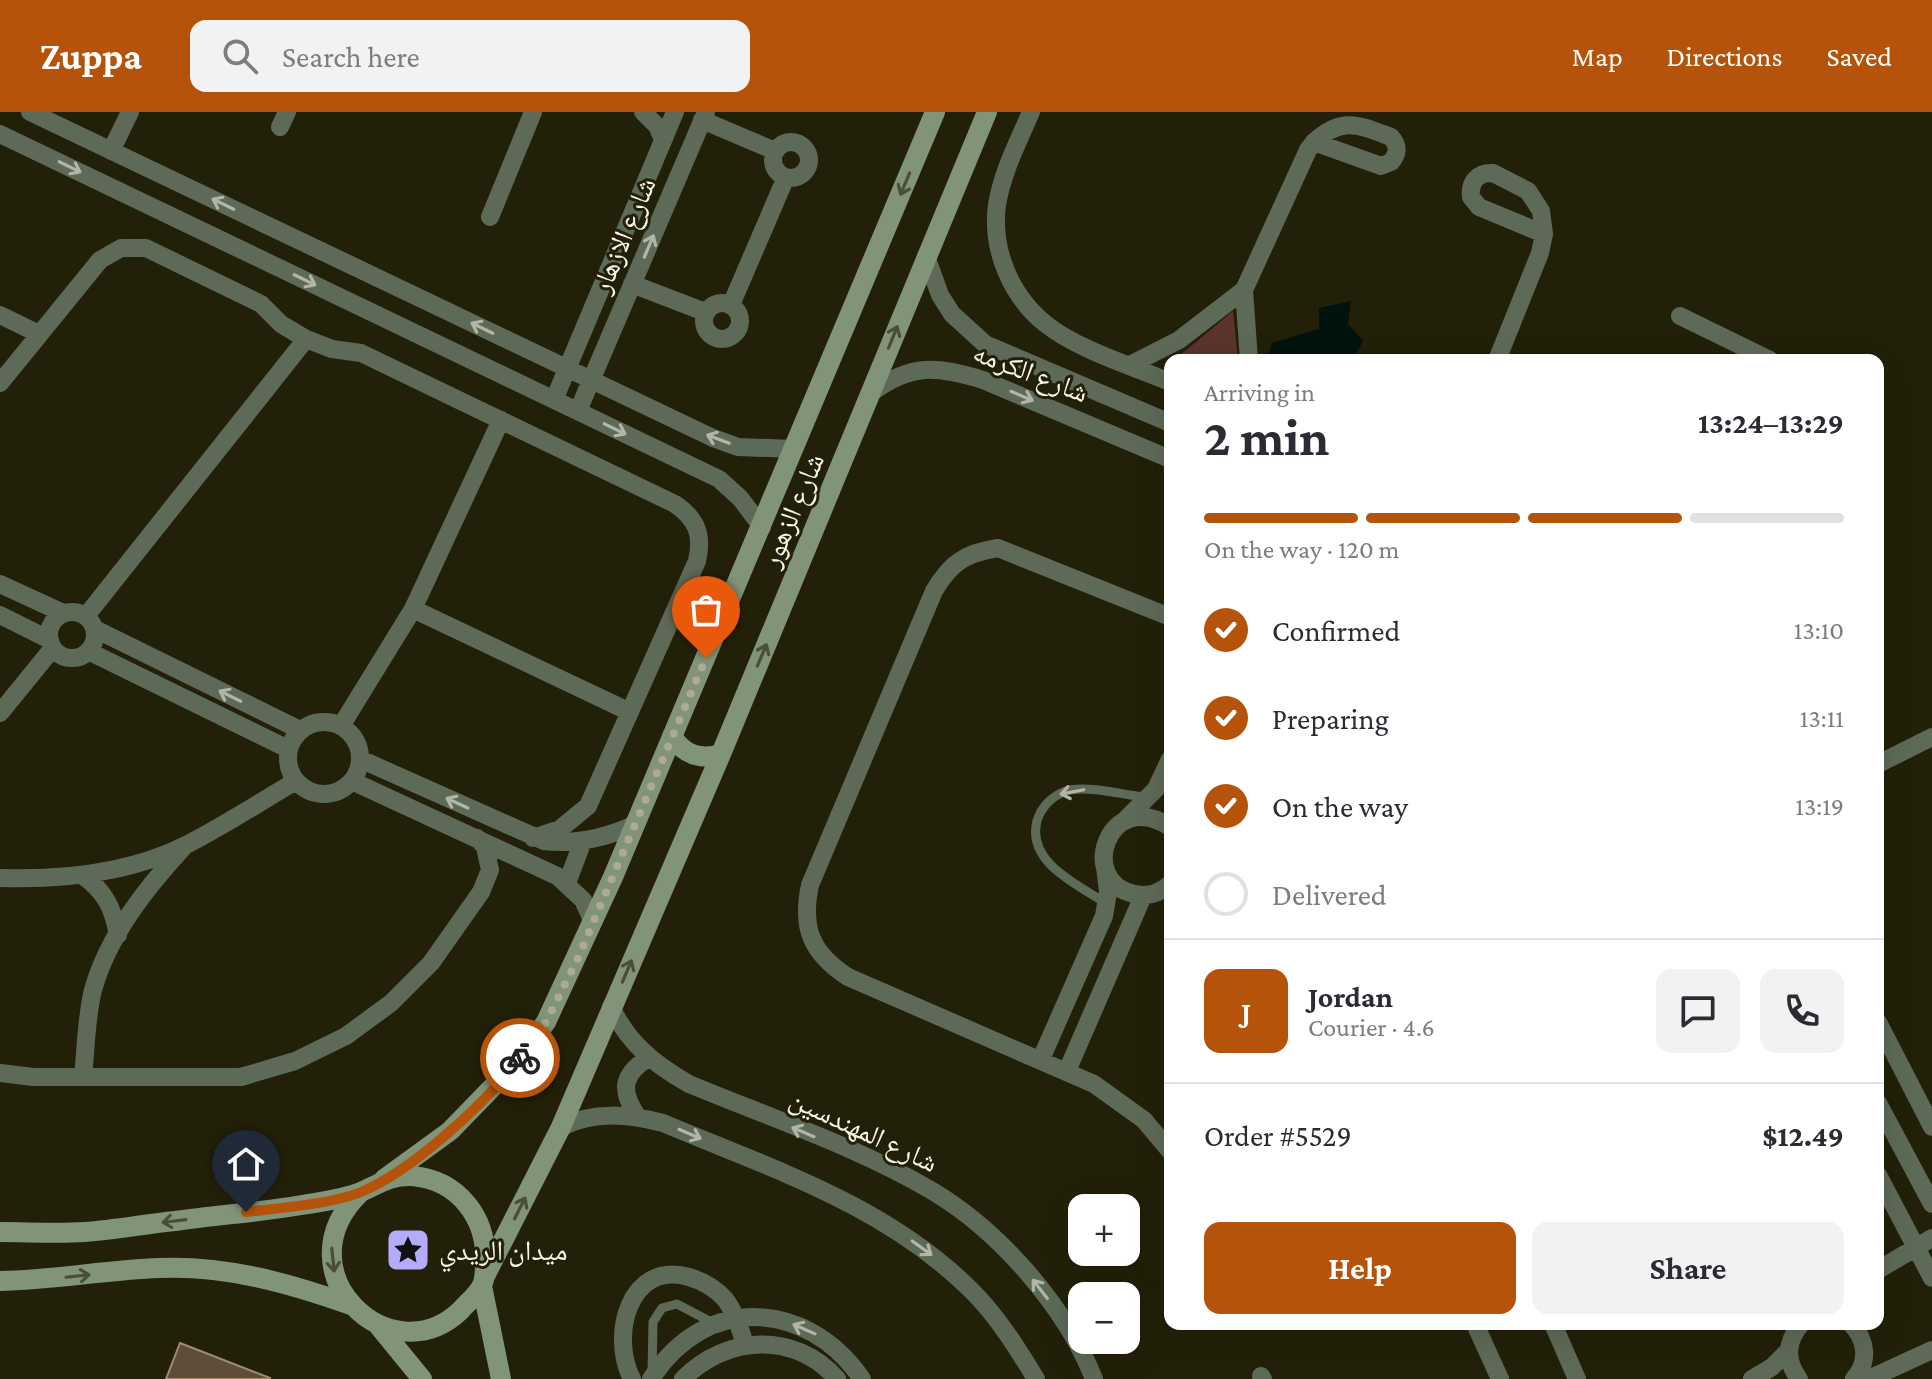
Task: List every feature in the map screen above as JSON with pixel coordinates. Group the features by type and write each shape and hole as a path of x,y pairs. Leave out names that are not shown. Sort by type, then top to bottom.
{"main road":[{"name":"شارع الزهور","path":"384,1179 442,1138 514,1065 546,1022 636,824 935,112"},
{"name":"شارع الزهور","path":"483,1282 561,1127 721,754 987,112"},
{"path":"672,736 677,744 693,755 721,754"},
{"path":"0,1232 84,1233 302,1205 361,1192 384,1179 428,1178 458,1194 475,1215 484,1239 483,1282 501,1379"},
{"path":"351,1305 335,1276 332,1245 341,1215 361,1192"},
{"path":"0,1281 160,1268 199,1270 288,1283 351,1305 377,1324 422,1379"},
{"path":"377,1324 410,1330 442,1323 456,1314 483,1282"}],"street":[{"path":"30,112 713,438 738,447 794,449"},
{"path":"111,151 130,112"},
{"path":"490,217 533,112"},
{"path":"643,112 657,126 663,139"},
{"name":"شارع الازهار","path":"554,400 675,112"},
{"path":"1031,112 1003,179 997,206 996,233 1012,285 1028,307 1048,326 1071,340 1164,379"},
{"path":"704,116 775,151"},
{"name":"شارع الازهار","path":"578,411 704,116"},
{"path":"0,134 719,479 740,498 762,527"},
{"path":"792,141 802,145 808,153 809,163 805,172 796,177 786,177 777,171 773,161 775,151 782,143 792,141"},
{"path":"1249,354 1244,290 1303,158 1314,142"},
{"path":"731,305 786,177"},
{"path":"642,190 668,200"},
{"path":"1499,354 1540,253 1544,234"},
{"path":"0,383 100,260 121,248 146,248 261,304 281,324 306,339 332,349 361,353 689,513 698,528 701,545 697,561 588,806 560,829 533,838"},
{"name":"شارع الكرمه","path":"926,256 940,295 967,330 985,344 1164,420"},
{"path":"632,284 705,312"},
{"path":"1130,365 1179,340 1244,290"},
{"path":"722,302 731,305 738,312 738,330 731,337 713,337 706,331 703,322 705,312 712,305 722,302"},
{"path":"0,315 39,334"},
{"path":"1680,316 1758,354"},
{"path":"0,615 51,644 59,654 74,658 88,651 93,645 90,622 306,339"},
{"name":"شارع الكرمه","path":"871,393 892,377 923,370 954,371 983,380 1164,456"},
{"path":"341,726 413,609 501,420"},
{"path":"1164,615 998,548 979,551 945,572 934,591 810,885 806,906 808,928 816,948 830,965 848,977 1067,1071 1120,1100 1144,1120 1164,1144"},
{"path":"0,584 63,613"},
{"path":"413,609 630,712"},
{"path":"0,713 51,644 51,624 63,613 71,611 300,730"},
{"path":"88,651 288,749"},
{"path":"319,722 341,726 351,734 358,746 360,759 352,781 330,794 306,790 296,781 287,760 288,749 300,730 319,722"},
{"path":"1884,761 1932,737"},
{"path":"360,759 533,838 564,843 583,841 636,824"},
{"path":"1041,1059 1107,904 1103,853 1106,840 1113,829 1149,798 1164,772"},
{"path":"0,878 82,875 141,862 186,845 296,781"},
{"path":"352,781 567,883 583,900 593,922"},
{"path":"1123,821 1140,816 1157,818 1164,823"},
{"path":"482,841 497,822"},
{"path":"0,1073 33,1077 241,1077 295,1061 346,1036 391,1003 431,963 481,892 490,870 482,841"},
{"path":"567,883 583,841"},
{"path":"83,1077 94,989 118,935 149,887 186,845"},
{"path":"1105,867 1119,888 1131,894 1148,895 1164,901"},
{"path":"82,875 104,894 111,906 118,935"},
{"path":"1067,1071 1148,895 1164,887"},
{"name":"شارع المهندسين","path":"611,1007 621,1027 648,1058 689,1084 886,1166 936,1194 971,1219 1023,1268 1059,1313 1088,1362 1094,1379"},
{"path":"1884,1034 1932,1127"},
{"path":"637,1116 627,1101 626,1083 633,1067 648,1058"},
{"path":"1884,1114 1932,1204"},
{"path":"561,1127 580,1118 637,1116 663,1123 839,1197 888,1223 938,1259 974,1293 1009,1336 1036,1379"},
{"path":"1884,1184 1924,1243 1932,1278"},
{"path":"1884,1266 1924,1243"},
{"path":"632,1379 624,1359 624,1324 636,1292 648,1281 664,1275 682,1275 715,1289 727,1302 745,1344"},
{"path":"651,1378 679,1345 715,1324 761,1317 809,1329 849,1360 862,1379"},
{"path":"1478,1330 1500,1379"},
{"path":"1556,1330 1577,1379"},
{"path":"1796,1330 1788,1351 1792,1370 1799,1379"},
{"path":"1854,1379 1863,1364 1865,1352 1863,1340 1856,1330"},
{"path":"683,1379 702,1362 745,1344 777,1344 792,1348 820,1363 837,1379"},
{"path":"1869,1379 1932,1350"},
{"path":"1752,1379 1772,1367 1788,1351"}],"lane":[{"path":"1107,904 1047,862 1038,847 1035,829 1040,812 1051,799 1067,791 1084,790 1149,798"},
{"path":"651,1378 653,1322 662,1308 677,1304 715,1324"}],"shaded area":[{"path":"1351,301 1348,324 1363,341 1356,354 1269,354 1272,343 1319,329 1319,308"},
{"path":"1233,311 1237,354 1182,354"}],"building":[{"path":"180,1343 270,1378 270,1379 166,1379"}],"way so far":[{"path":"520,1058 546,1022 578,958 706,658"}],"place":[{"name":"ميدان الريدي","path":"408,1250"}],"route":[{"path":"246,1212 302,1205 361,1192 414,1160 442,1138 520,1058"}]}
